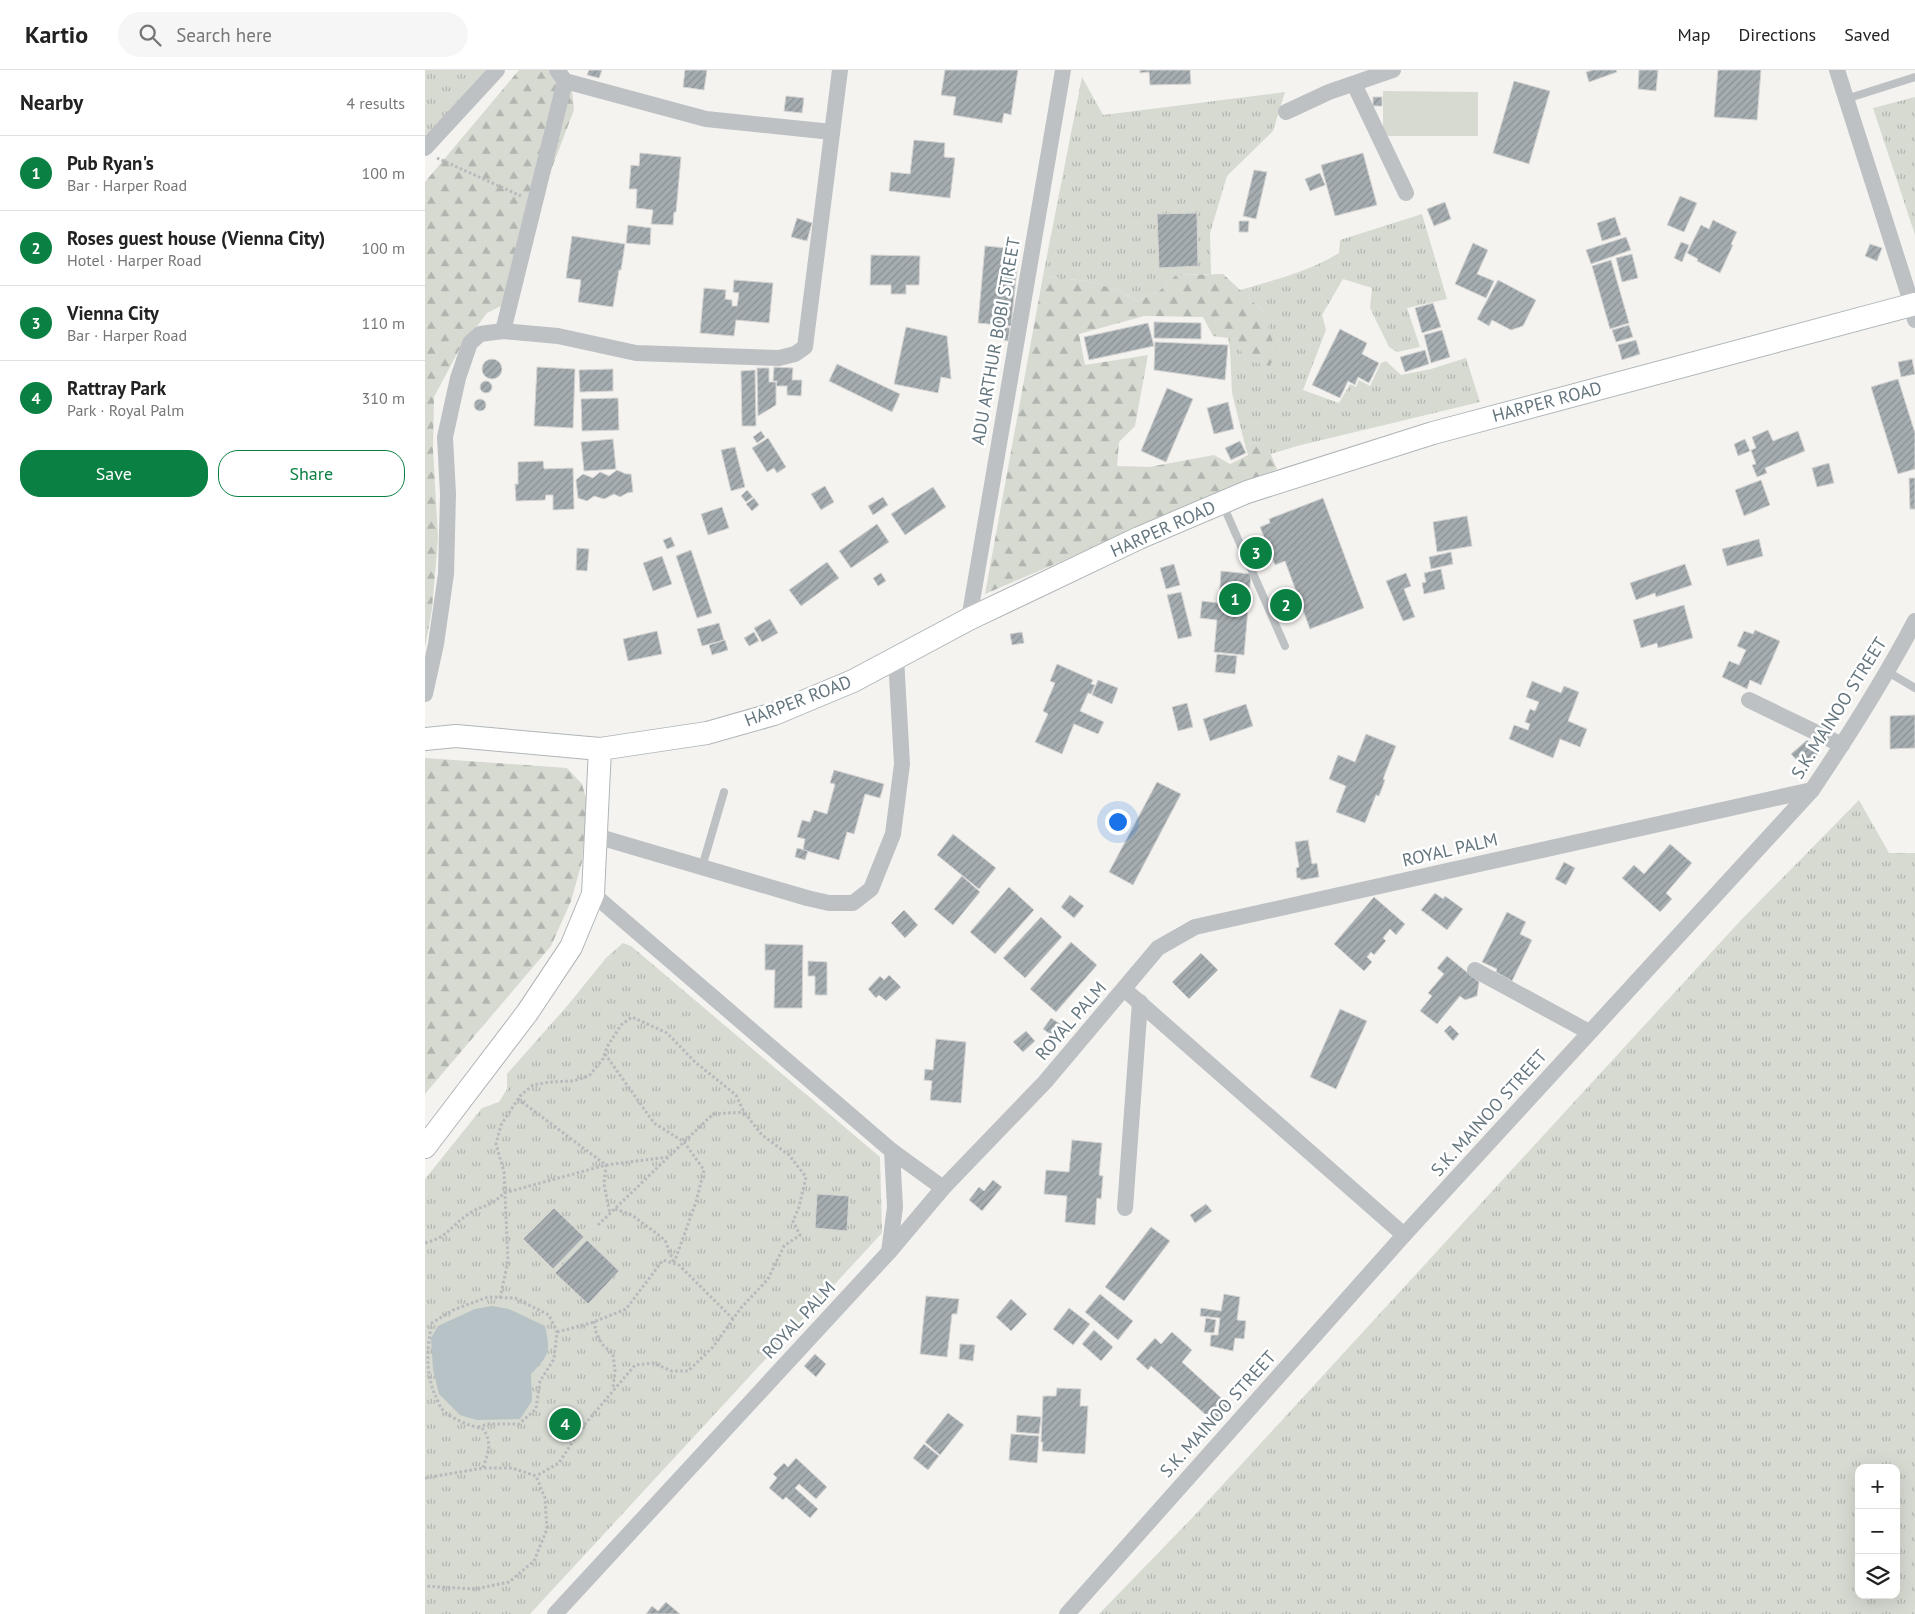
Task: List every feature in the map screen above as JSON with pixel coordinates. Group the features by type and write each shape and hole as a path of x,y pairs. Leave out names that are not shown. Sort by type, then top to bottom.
{"main road":[{"name":"HARPER ROAD","path":"425,739 457,736 600,750 707,734 774,714 853,681 969,619 1139,538 1247,492 1433,432 1914,309"},
{"path":"425,1148 527,1013 571,947 593,894 600,750"}],"street":[{"path":"429,152 497,70"},
{"path":"425,694 436,644 446,574 449,494 445,437 458,378 471,343 481,334 503,330 558,336 636,353 779,358 795,354 805,347 840,70"},
{"name":"ADU ARTHUR BOBI STREET","path":"969,619 1063,70"},
{"path":"1286,112 1329,92 1393,70"},
{"path":"1837,70 1914,309"},
{"path":"503,330 535,202 561,76 706,119 832,132"},
{"path":"1354,84 1406,193"},
{"name":"S.K. MAINOO STREET","path":"1067,1614 1404,1235 1812,790 1888,672 1915,621"},
{"path":"596,836 829,903 853,903 871,889 893,834 902,764 896,658"},
{"path":"1749,700 1842,745"},
{"name":"ROYAL PALM","path":"555,1614 889,1252 943,1188 1045,1082 1158,948 1195,927 1812,790"},
{"path":"593,894 892,1151 943,1188"},
{"path":"1475,970 1589,1032"},
{"path":"1124,989 1404,1235"},
{"path":"1125,1208 1140,1002"},
{"path":"889,1252 895,1206 892,1151"}],"lane":[{"path":"1846,99 1915,77"},
{"path":"1222,503 1285,646"},
{"path":"1888,672 1915,688"},
{"path":"702,867 724,792"}],"path":[{"path":"429,152 535,202"},
{"path":"500,1298 508,1261 504,1172 496,1144 501,1125 518,1099 533,1085 573,1081 589,1076 603,1059 607,1047 621,1025 632,1017 667,1033 695,1062 736,1095 743,1112 762,1135 789,1155 806,1177 799,1207 793,1221 800,1235 784,1246 768,1280 741,1308 713,1348 688,1371 672,1371 653,1363 635,1365 613,1388 579,1430 559,1462 536,1476"},
{"path":"605,1053 655,1123 684,1142 704,1170 696,1202 674,1264"},
{"path":"518,1099 606,1165"},
{"path":"598,1225 713,1114 743,1112"},
{"path":"425,1243 449,1232 468,1214 495,1202 504,1193 606,1165 668,1157"},
{"path":"606,1165 604,1184 610,1214"},
{"path":"615,1209 633,1215 665,1240 674,1264"},
{"path":"557,1332 594,1321 626,1308 663,1260 679,1265 733,1319"},
{"path":"478,1427 489,1424 519,1424 536,1409 540,1381 554,1359 557,1332 549,1315 515,1298 488,1297 453,1310 432,1323 427,1352 429,1382 442,1409 465,1423 478,1427 483,1428 489,1438 487,1456 483,1468"},
{"path":"594,1321 596,1332 602,1344 613,1354 615,1371 613,1388"},
{"path":"425,1478 483,1468 512,1468 536,1476 545,1498 547,1529 534,1561 509,1582 475,1589 425,1586"}],"green space":[{"path":"425,70 490,70 425,141"},
{"path":"519,70 567,70 571,79 574,110 537,207 511,301 487,313 459,350 434,397 433,449 438,538 432,609 425,648 425,182"},
{"path":"1082,77 1103,115 1285,92 1273,131 1227,176 1210,233 1211,274 1176,275 1159,291 1137,301 1118,290 1086,281 1043,276"},
{"path":"1383,91 1478,92 1478,136 1383,136"},
{"path":"1915,97 1915,235 1873,108"},
{"path":"1422,214 1447,299 1407,308 1420,347 1397,352 1389,347 1370,308 1372,288 1343,279 1322,315 1326,330 1303,390 1339,403 1350,384 1356,387 1359,380 1370,386 1381,363 1386,361 1401,375 1431,369 1466,358 1480,402 1271,454 1266,445 1252,442 1245,445 1232,393 1228,338 1235,339 1246,360 1264,312 1240,290 1291,275 1327,260 1339,253 1340,240"},
{"path":"1223,274 1264,312 1276,353 1270,366 1246,360 1235,339 1213,336 1203,317 1144,316 1079,334 1085,365 1148,355 1135,426 1119,442 1117,466 1149,467 1214,455 1230,464 1248,455 1245,445 1252,442 1267,445 1277,469 985,594 1043,276 1086,281 1118,290 1137,301 1159,291 1176,275"},
{"path":"425,758 567,768 582,784 587,802 582,862 571,901 551,946 425,1094"},
{"path":"1859,800 1889,853 1915,853 1915,1614 1099,1614 1194,1516 1742,919"},
{"path":"623,943 631,946 880,1157 882,1233 530,1614 425,1614 425,1179 482,1108 499,1102 507,1089 507,1074 568,1005 606,958"}],"shaded area":[{"path":"492,1306 509,1309 545,1326 548,1342 547,1353 531,1374 532,1401 520,1419 477,1420 460,1415 439,1394 433,1369 431,1338 438,1326 475,1309"}],"building":[{"path":"589,70 602,70 599,78 587,75"},
{"path":"685,70 707,70 704,90 683,87"},
{"path":"945,70 1018,70 1011,115 1004,113 1002,123 953,115 956,97 941,95"},
{"path":"1140,70 1190,70 1191,84 1150,85 1149,72 1140,73"},
{"path":"1593,70 1616,70 1617,72 1589,82 1586,72"},
{"path":"1639,70 1658,70 1656,91 1638,89"},
{"path":"1718,70 1761,70 1757,120 1714,117"},
{"path":"1514,81 1550,91 1529,164 1493,153"},
{"path":"786,96 804,98 802,113 784,111"},
{"path":"1373,97 1382,97 1382,106 1373,106"},
{"path":"914,140 945,143 944,157 955,158 950,198 889,191 891,172 910,174"},
{"path":"640,153 681,157 673,225 651,224 653,210 636,208 637,189 629,189 631,165 639,166"},
{"path":"1363,153 1377,205 1335,216 1321,165"},
{"path":"1254,170 1267,172 1256,219 1243,216"},
{"path":"1320,173 1325,185 1310,191 1305,179"},
{"path":"1680,196 1697,203 1684,232 1667,225"},
{"path":"1445,202 1451,219 1434,226 1427,209"},
{"path":"1197,213 1198,266 1159,268 1157,214"},
{"path":"1615,217 1621,235 1602,241 1597,223"},
{"path":"797,218 812,223 807,241 791,237"},
{"path":"1713,220 1737,232 1720,273 1697,261 1698,259 1687,253 1701,225 1709,229"},
{"path":"1239,221 1249,221 1248,232 1239,232"},
{"path":"628,225 651,228 650,245 626,243"},
{"path":"572,236 625,244 613,307 578,302 581,280 566,278"},
{"path":"1626,237 1631,250 1591,264 1586,250"},
{"path":"1681,242 1689,245 1682,262 1674,258"},
{"path":"1473,243 1488,250 1477,274 1494,281 1486,298 1455,284"},
{"path":"1870,244 1882,248 1877,261 1865,256"},
{"path":"985,246 1019,249 1011,326 978,323"},
{"path":"1632,254 1638,278 1622,282 1616,258"},
{"path":"871,255 920,256 919,285 906,285 906,294 891,294 891,285 870,285"},
{"path":"1611,260 1629,323 1610,329 1592,266"},
{"path":"734,280 773,283 769,323 736,320 734,336 700,333 704,288 726,290 725,299 732,300 732,306 737,306 739,293 733,292"},
{"path":"1498,280 1536,300 1523,326 1511,330 1492,320 1489,326 1477,319"},
{"path":"1433,303 1441,327 1422,333 1415,308"},
{"path":"1154,322 1201,323 1201,339 1154,338"},
{"path":"1148,323 1154,346 1089,360 1084,337"},
{"path":"1629,325 1633,337 1616,342 1612,330"},
{"path":"906,327 947,336 951,379 941,377 938,393 894,384"},
{"path":"997,327 1010,328 1008,341 995,339"},
{"path":"1340,329 1367,343 1362,354 1379,363 1369,383 1358,377 1355,385 1348,381 1340,398 1312,385"},
{"path":"1442,330 1450,357 1431,363 1424,335"},
{"path":"1636,340 1640,354 1622,360 1618,345"},
{"path":"1155,342 1228,345 1225,380 1154,370"},
{"path":"1425,350 1429,364 1405,372 1400,357"},
{"path":"492,359 499,362 502,369 499,376 492,379 485,376 482,369 485,362"},
{"path":"1912,359 1915,374 1901,377 1898,362"},
{"path":"837,364 900,394 892,412 829,381"},
{"path":"537,367 575,369 573,428 534,426"},
{"path":"774,367 793,368 792,380 802,380 801,396 787,395 787,386 776,386 777,381 773,381"},
{"path":"757,368 769,368 769,382 776,382 776,405 758,416"},
{"path":"613,369 613,391 580,392 579,370"},
{"path":"755,370 756,426 742,426 741,371"},
{"path":"1898,379 1915,433 1915,469 1898,474 1871,387"},
{"path":"484,381 488,381 492,387 488,393 484,393 480,389 480,385"},
{"path":"1167,388 1193,399 1166,462 1141,451"},
{"path":"618,398 619,430 582,431 581,399"},
{"path":"482,399 485,400 485,410 478,411 475,410 474,403 475,400"},
{"path":"1228,402 1234,429 1214,434 1207,408"},
{"path":"1768,430 1773,441 1798,431 1805,451 1765,468 1767,473 1757,477 1752,465 1756,464 1751,450 1756,448 1752,437"},
{"path":"761,431 765,437 757,443 753,437"},
{"path":"768,438 786,467 777,473 774,468 767,472 752,448"},
{"path":"613,439 616,469 584,471 581,442"},
{"path":"1745,439 1750,451 1738,456 1734,444"},
{"path":"1240,441 1246,453 1231,460 1225,448"},
{"path":"735,447 745,487 731,491 721,450"},
{"path":"543,461 544,469 573,468 574,509 553,510 553,495 546,495 545,500 516,501 515,484 518,484 518,462"},
{"path":"1829,463 1834,483 1817,487 1812,468"},
{"path":"617,470 631,474 633,492 620,497 614,494 604,499 594,496 587,501 578,498 576,480 583,474 593,478 600,472 609,476"},
{"path":"1909,478 1915,478 1915,509 1910,509"},
{"path":"1761,480 1770,505 1744,516 1735,490"},
{"path":"825,486 834,502 821,510 811,494"},
{"path":"933,487 946,507 905,535 891,514"},
{"path":"747,490 753,497 746,502 741,496"},
{"path":"883,497 888,505 873,515 868,506"},
{"path":"754,498 759,505 752,511 746,504"},
{"path":"1323,498 1364,608 1310,629 1285,561 1275,565 1260,527 1270,523 1269,519"},
{"path":"722,507 729,528 708,535 701,514"},
{"path":"1467,516 1472,546 1437,552 1433,522"},
{"path":"877,524 889,542 851,568 839,551"},
{"path":"671,537 675,546 667,549 663,540"},
{"path":"1759,539 1763,556 1727,566 1722,549"},
{"path":"577,548 589,549 587,571 576,570"},
{"path":"691,550 712,613 697,618 676,556"},
{"path":"1451,552 1453,564 1431,569 1429,557"},
{"path":"662,556 672,584 653,591 643,563"},
{"path":"827,562 839,578 801,606 789,590"},
{"path":"1174,564 1180,585 1166,589 1160,568"},
{"path":"1685,564 1692,585 1656,597 1655,593 1636,600 1630,583"},
{"path":"1441,569 1445,589 1424,594 1422,583 1426,582 1424,573"},
{"path":"1221,571 1251,574 1244,655 1214,652 1217,620 1200,618 1202,601 1219,603"},
{"path":"881,573 886,581 878,586 873,578"},
{"path":"1406,573 1411,586 1404,589 1415,617 1403,621 1386,581"},
{"path":"1181,592 1192,636 1178,639 1167,595"},
{"path":"1684,605 1693,638 1658,648 1657,643 1641,648 1633,620"},
{"path":"770,619 778,633 762,642 754,628"},
{"path":"719,623 724,640 702,646 697,629"},
{"path":"1755,630 1780,641 1761,685 1750,680 1747,689 1722,677 1729,661 1739,665 1746,650 1737,646 1744,631 1753,634"},
{"path":"657,631 662,654 628,661 623,639"},
{"path":"754,632 759,641 749,646 744,638"},
{"path":"1022,632 1024,643 1012,645 1010,634"},
{"path":"725,640 728,650 712,655 709,645"},
{"path":"1217,654 1237,656 1235,674 1215,672"},
{"path":"1057,664 1093,680 1091,684 1095,685 1091,694 1088,693 1080,711 1104,722 1098,734 1074,724 1062,754 1035,742 1048,714 1043,711 1055,683 1050,681"},
{"path":"1098,680 1118,688 1112,704 1092,695"},
{"path":"1532,681 1561,693 1564,686 1579,692 1568,721 1587,729 1580,747 1560,739 1553,758 1509,739 1514,725 1528,730 1530,724 1525,722 1530,709 1535,711 1539,702 1526,697"},
{"path":"1187,703 1193,727 1178,731 1172,707"},
{"path":"1246,704 1253,726 1210,741 1203,719"},
{"path":"1915,715 1915,748 1890,749 1890,716"},
{"path":"1366,734 1396,746 1383,779 1385,780 1379,796 1376,795 1365,823 1336,812 1346,786 1329,779 1338,755 1355,762"},
{"path":"1807,740 1819,753 1803,767 1791,754"},
{"path":"834,770 884,784 880,798 865,794 854,834 847,832 839,860 803,850 805,839 797,837 802,820 810,822 814,810 827,814 835,784 830,783"},
{"path":"1157,782 1181,794 1133,885 1109,872"},
{"path":"953,834 996,868 979,889 937,855"},
{"path":"1308,840 1312,864 1317,863 1319,877 1301,880 1297,878 1296,868 1299,867 1295,842"},
{"path":"1670,844 1692,863 1666,893 1672,899 1660,912 1622,878 1634,865 1644,874"},
{"path":"797,848 808,851 805,860 795,857"},
{"path":"1564,862 1575,868 1566,885 1555,879"},
{"path":"962,876 980,892 953,925 934,909"},
{"path":"1009,887 1034,910 995,954 970,932"},
{"path":"1435,893 1443,899 1445,896 1463,909 1447,930 1421,910"},
{"path":"1070,895 1084,906 1074,918 1061,907"},
{"path":"1374,897 1405,924 1396,935 1390,929 1383,938 1386,941 1374,955 1371,952 1367,957 1372,962 1364,971 1334,944"},
{"path":"904,910 918,925 905,938 891,923"},
{"path":"1507,912 1526,922 1520,934 1532,940 1512,981 1496,972 1497,969 1482,962"},
{"path":"1041,917 1062,937 1025,978 1003,958"},
{"path":"1071,942 1097,965 1056,1012 1030,989"},
{"path":"765,944 803,945 802,1008 774,1008 775,970 765,970"},
{"path":"1201,953 1218,970 1189,999 1172,982"},
{"path":"1447,956 1479,982 1477,996 1465,1000 1460,996 1437,1024 1420,1011 1432,996 1428,993 1444,974 1437,968"},
{"path":"808,961 827,962 827,995 815,995 815,976 808,976"},
{"path":"889,975 901,987 886,1001 879,995 876,998 868,989 880,976 884,980"},
{"path":"1340,1009 1367,1021 1336,1089 1310,1077"},
{"path":"1051,1018 1065,1027 1057,1039 1043,1029"},
{"path":"1450,1025 1459,1034 1453,1041 1444,1031"},
{"path":"1026,1031 1035,1041 1023,1052 1013,1042"},
{"path":"936,1039 966,1042 961,1103 930,1100 932,1081 924,1080 925,1069 933,1070"},
{"path":"1072,1140 1102,1143 1099,1175 1103,1176 1101,1199 1097,1198 1095,1225 1065,1222 1067,1196 1044,1194 1046,1170 1069,1172"},
{"path":"993,1180 1002,1187 982,1211 969,1200 979,1187 984,1191"},
{"path":"817,1194 849,1196 847,1231 815,1228"},
{"path":"1206,1204 1212,1211 1195,1223 1190,1215"},
{"path":"554,1208 584,1237 553,1269 523,1239"},
{"path":"1151,1227 1170,1241 1124,1301 1105,1287"},
{"path":"587,1240 619,1271 588,1304 555,1273"},
{"path":"1100,1294 1133,1321 1118,1340 1085,1312"},
{"path":"1224,1294 1240,1297 1237,1320 1246,1321 1244,1339 1235,1338 1233,1351 1210,1346 1211,1335 1218,1335 1220,1318 1200,1316 1201,1308 1221,1311"},
{"path":"926,1296 959,1299 957,1314 952,1314 947,1357 920,1354"},
{"path":"1011,1299 1027,1314 1011,1331 996,1317"},
{"path":"1069,1308 1090,1324 1073,1345 1053,1329"},
{"path":"1206,1318 1216,1320 1214,1333 1204,1332"},
{"path":"1094,1330 1113,1347 1101,1361 1082,1344"},
{"path":"1172,1332 1192,1350 1182,1362 1230,1406 1215,1423 1151,1366 1148,1370 1136,1359 1155,1338 1161,1344"},
{"path":"960,1344 975,1345 973,1361 959,1359"},
{"path":"815,1354 826,1364 816,1377 804,1366"},
{"path":"1057,1388 1081,1389 1080,1406 1088,1406 1085,1454 1042,1451 1043,1396 1056,1396"},
{"path":"948,1413 964,1425 940,1455 925,1442"},
{"path":"1017,1415 1041,1417 1039,1434 1016,1432"},
{"path":"1011,1434 1039,1436 1037,1463 1009,1460"},
{"path":"924,1444 939,1456 928,1470 913,1458"},
{"path":"796,1458 827,1487 816,1499 799,1484 795,1488 818,1509 810,1518 786,1497 783,1500 769,1488 777,1478 773,1474 784,1463 788,1467"},
{"path":"666,1602 680,1614 646,1614 652,1606 658,1611"}],"place":[{"name":"Vienna City","path":"1256,553"},
{"name":"Pub Ryan's","path":"1235,599"},
{"name":"Roses guest house (Vienna City)","path":"1286,605"},
{"name":"Rattray Park","path":"565,1424"}]}
